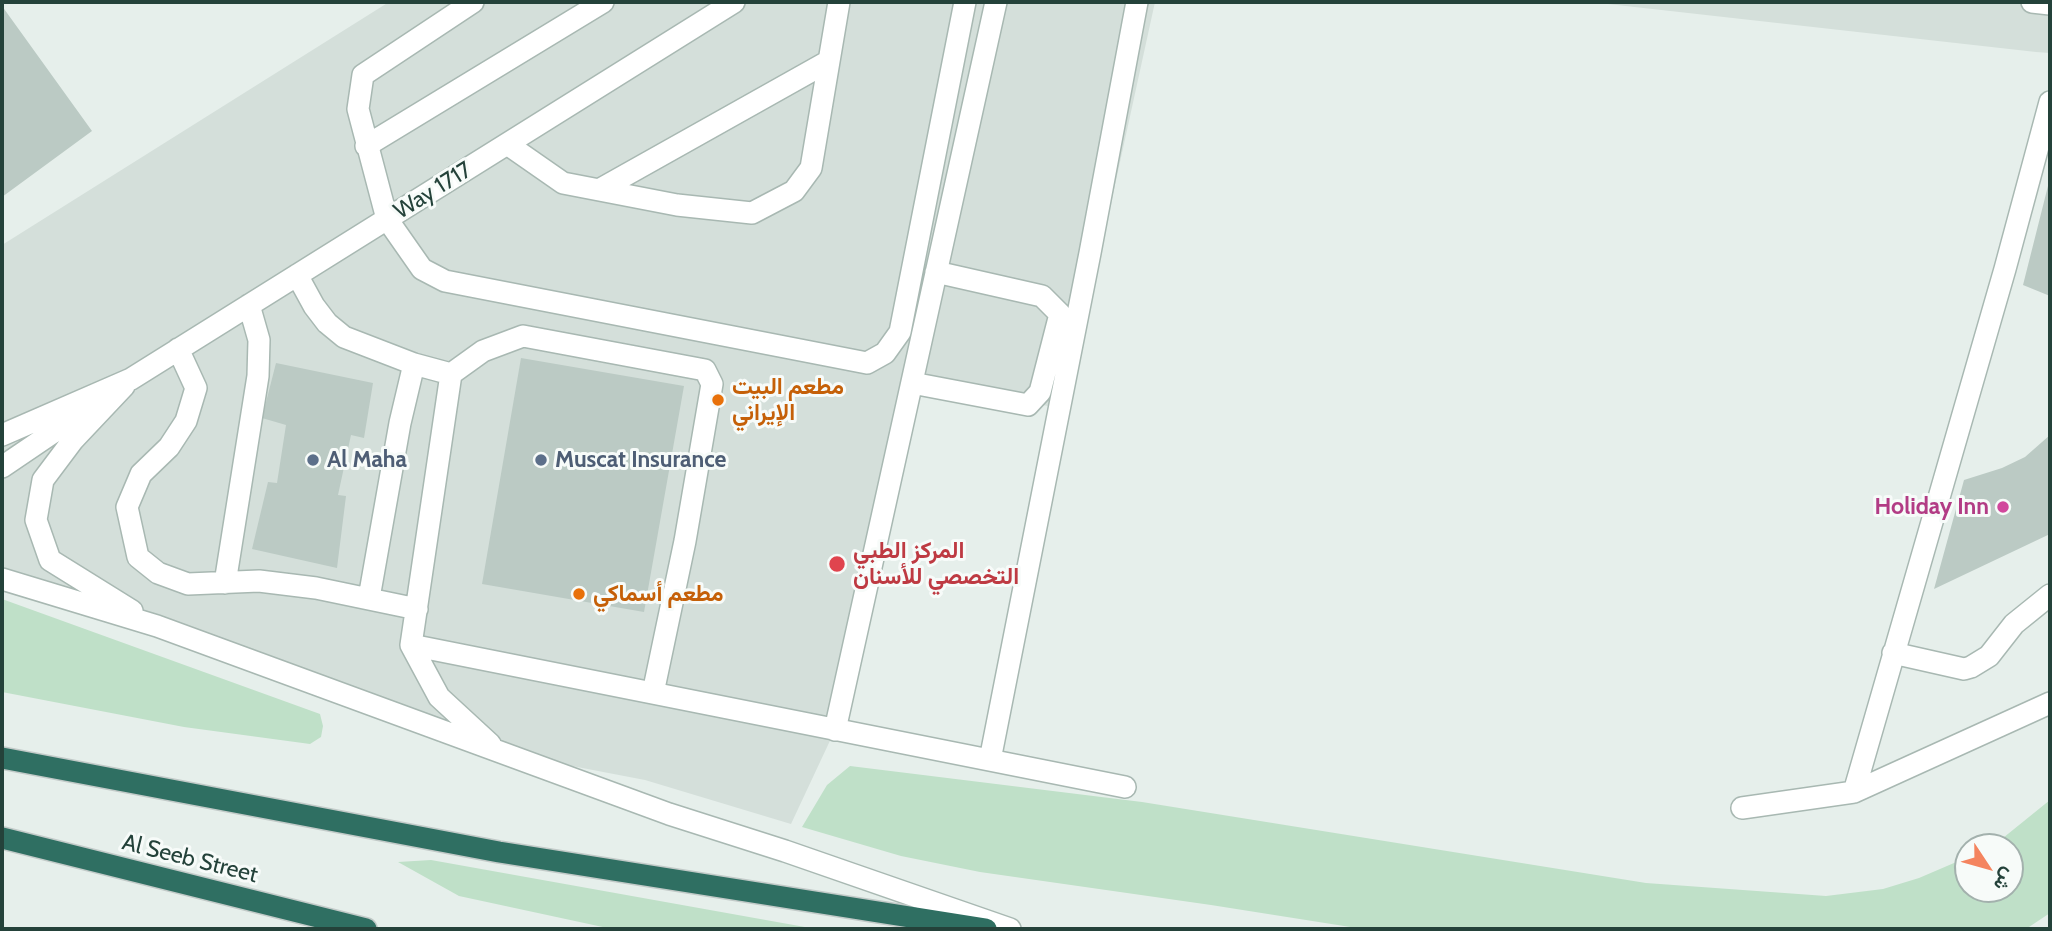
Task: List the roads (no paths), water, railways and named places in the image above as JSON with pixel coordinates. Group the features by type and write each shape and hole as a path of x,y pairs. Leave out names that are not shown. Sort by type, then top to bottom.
{"highway":[{"path":"2,758 499,852 986,929"},
{"name":"Al Seeb Street","path":"2,838 366,929"}],"street":[{"path":"473,2 363,75 358,109 387,219 422,269 444,281 867,363 886,353 900,332 965,2"},
{"path":"366,146 603,2"},
{"name":"Way 1717","path":"2,435 131,379 734,2"},
{"path":"507,144 563,183 677,205 752,213 794,191 811,168 839,2"},
{"path":"835,730 996,2"},
{"path":"990,760 1137,2"},
{"path":"2032,2 2050,4"},
{"path":"599,190 829,61"},
{"path":"1854,793 2005,269 2050,102"},
{"path":"912,383 1028,405 1040,393 1060,314 1042,296 936,272"},
{"path":"298,275 314,306 327,323 344,337 451,374"},
{"path":"225,583 258,376 259,340 249,305"},
{"path":"499,752 439,697 411,645 451,374 483,351 523,336 705,370 712,384 685,541 653,693"},
{"path":"178,349 195,388 186,421 169,447 141,474 127,508 138,557 158,573 188,584 259,581 316,588 417,609"},
{"path":"369,598 400,423 414,363"},
{"path":"2,467 131,379"},
{"name":"Way 1717","path":"131,379 73,440 43,480 36,520 50,560 157,626"},
{"path":"2,579 157,626 669,814 1010,929"},
{"path":"1893,653 1964,669 1977,665 1989,656 2014,624 2050,595"},
{"path":"411,645 1125,787"},
{"path":"1742,808 1854,793 2050,704"}],"place":[{"name":"مطعم البيت الإيراني","path":"718,400"},
{"name":"Al Maha","path":"313,460"},
{"name":"Muscat Insurance","path":"541,460"},
{"name":"Holiday Inn","path":"2003,507"},
{"name":"المركز الطبي التخصصي للأسنان","path":"837,564"},
{"name":"مطعم أسماكي","path":"579,594"}]}
